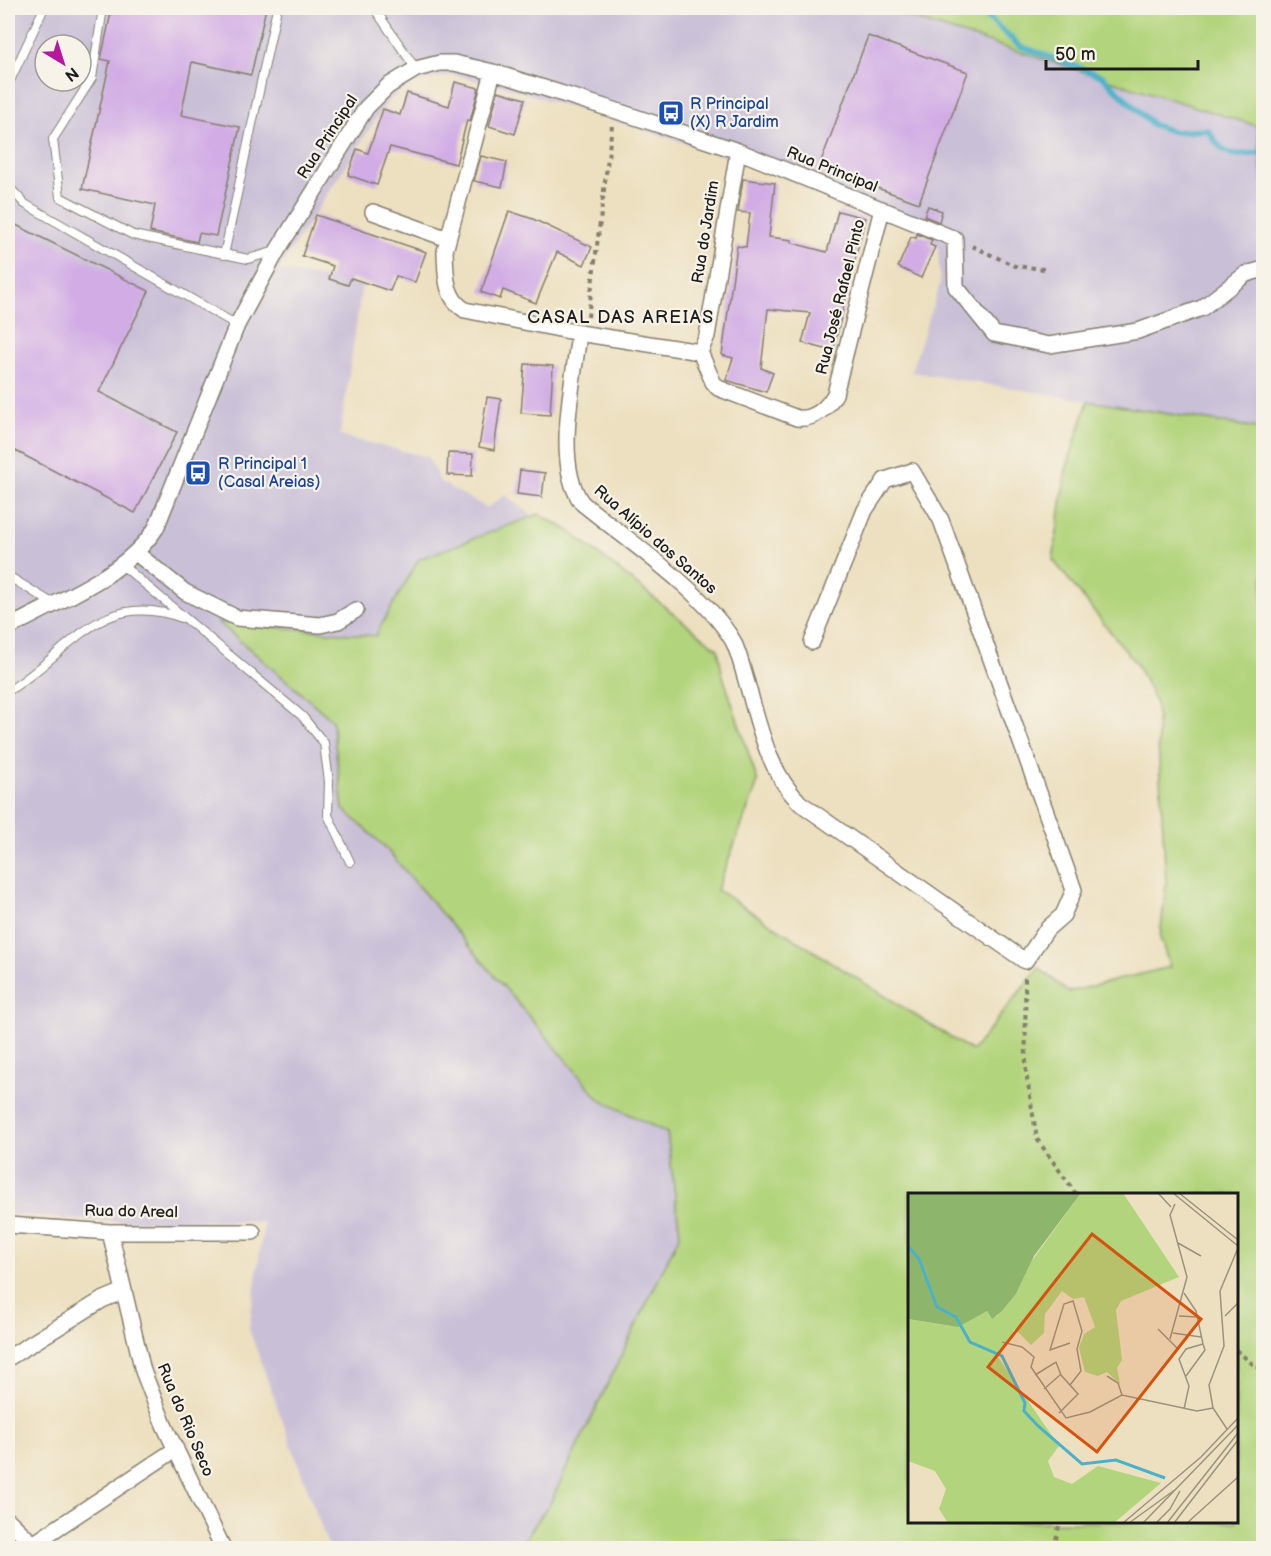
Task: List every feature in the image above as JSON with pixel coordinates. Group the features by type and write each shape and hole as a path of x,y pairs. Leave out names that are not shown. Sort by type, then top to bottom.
{"street":[{"name":"Rua Principal","path":"8,628 122,566 156,528 237,325 277,251 366,108 388,86 416,69 440,63 454,63 493,72 614,110 738,151 955,239"},
{"path":"493,72 448,239 446,276 450,294 465,310 579,333 700,352"},
{"name":"Rua do Jardim","path":"700,352 707,336 738,151"},
{"name":"Rua José Rafael Pinto","path":"700,352 718,388 796,418 804,419 818,413 834,394 882,209"},
{"path":"373,212 448,239"},
{"path":"955,239 956,287 994,334 1049,345 1138,331 1202,308 1246,274 1263,269"},
{"name":"Rua Alípio dos Santos","path":"579,333 565,458 575,493 582,503 698,598 727,633 737,651 771,761 790,793 800,803 1025,961"},
{"path":"812,642 865,510 885,480 912,471 941,520 1074,890 1064,915 1047,929 1025,961"},
{"path":"136,553 185,592 237,618 320,625 338,621 356,610"},
{"name":"Rua do Areal","path":"8,1225 110,1232 254,1232"},
{"name":"Rua do Rio Seco","path":"110,1232 142,1371 223,1548"},
{"path":"8,1358 102,1300 124,1291"},
{"path":"8,1520 35,1546 176,1449"}],"lane":[{"path":"8,85 44,8"},
{"path":"103,8 92,78 53,139 60,197 133,235 248,259 277,251"},
{"path":"224,255 277,8"},
{"path":"374,8 416,69"},
{"path":"8,186 25,204 237,325"},
{"path":"122,566 302,716 324,743 329,782 328,815 350,862"},
{"path":"8,576 52,603"},
{"path":"8,690 23,682 79,634 117,614 133,609 161,610 187,619"}],"path":[{"path":"579,333 589,314 614,110"},
{"path":"955,239 1015,266 1044,269"},
{"path":"1025,961 1026,1072 1037,1139 1075,1193"},
{"path":"1238,1352 1256,1367 1263,1368"},
{"path":"1054,1548 1060,1523"}],"shaded area":[{"path":"8,8 879,8 1257,126 1264,183 1263,429 911,372 940,284 938,247 926,234 870,210 705,149 505,87 453,75 420,81 403,89 387,102 278,270 362,285 340,436 428,457 440,482 487,508 505,495 533,516 419,559 375,636 219,622 332,720 343,809 384,846 600,1100 667,1133 680,1234 551,1501 519,1548 329,1548 249,1329 264,1222 98,1221 8,1214"}],"green space":[{"path":"879,8 1263,8 1263,183 1257,126"},
{"path":"1088,401 1263,429 1263,1548 519,1548 551,1501 680,1234 667,1133 600,1100 384,846 343,809 332,720 218,622 375,636 419,559 539,514 568,530 718,649 722,673 758,782 717,890 972,1051 1039,968 1068,992 1170,967 1160,938 1166,884 1156,704 1137,665 1053,560 1066,470"}],"building":[{"path":"112,8 266,8 251,75 192,62 181,115 240,127 216,236 199,233 197,242 150,232 155,205 82,189 110,61 101,59"},
{"path":"868,36 968,72 919,203 819,167"},
{"path":"455,82 479,88 470,121 467,120 456,164 390,147 377,185 348,175 357,149 368,153 383,109 400,115 407,93 449,106"},
{"path":"498,91 525,99 515,134 489,126"},
{"path":"481,156 507,162 502,187 474,181"},
{"path":"743,179 775,183 769,237 792,240 792,243 827,252 838,211 865,218 833,351 802,343 810,313 768,309 761,368 773,373 766,392 726,380 733,358 722,355 737,246 746,247 750,213 738,212"},
{"path":"928,206 942,211 939,222 924,216"},
{"path":"509,211 533,219 592,247 584,265 557,252 536,303 503,290 500,299 481,292"},
{"path":"316,215 426,252 415,282 396,276 390,291 351,278 348,285 329,279 333,266 302,256"},
{"path":"8,221 149,291 99,392 177,432 135,513 8,447"},
{"path":"917,234 932,240 930,245 935,247 921,278 898,267 911,237 916,238"},
{"path":"525,364 553,366 550,415 521,413"},
{"path":"487,397 501,399 494,450 479,447"},
{"path":"448,453 473,454 472,476 447,475"},
{"path":"520,470 545,473 542,497 517,494"}],"waterway":[{"path":"977,8 1020,46 1102,76 1153,125 1175,132 1208,130 1219,146 1230,153 1264,152"}],"place":[{"name":"R Principal (X) R Jardim","path":"671,113"},
{"name":"R Principal 1 (Casal Areias)","path":"198,473"}],"district":[{"name":"CASAL DAS AREIAS","path":"621,317"}]}
